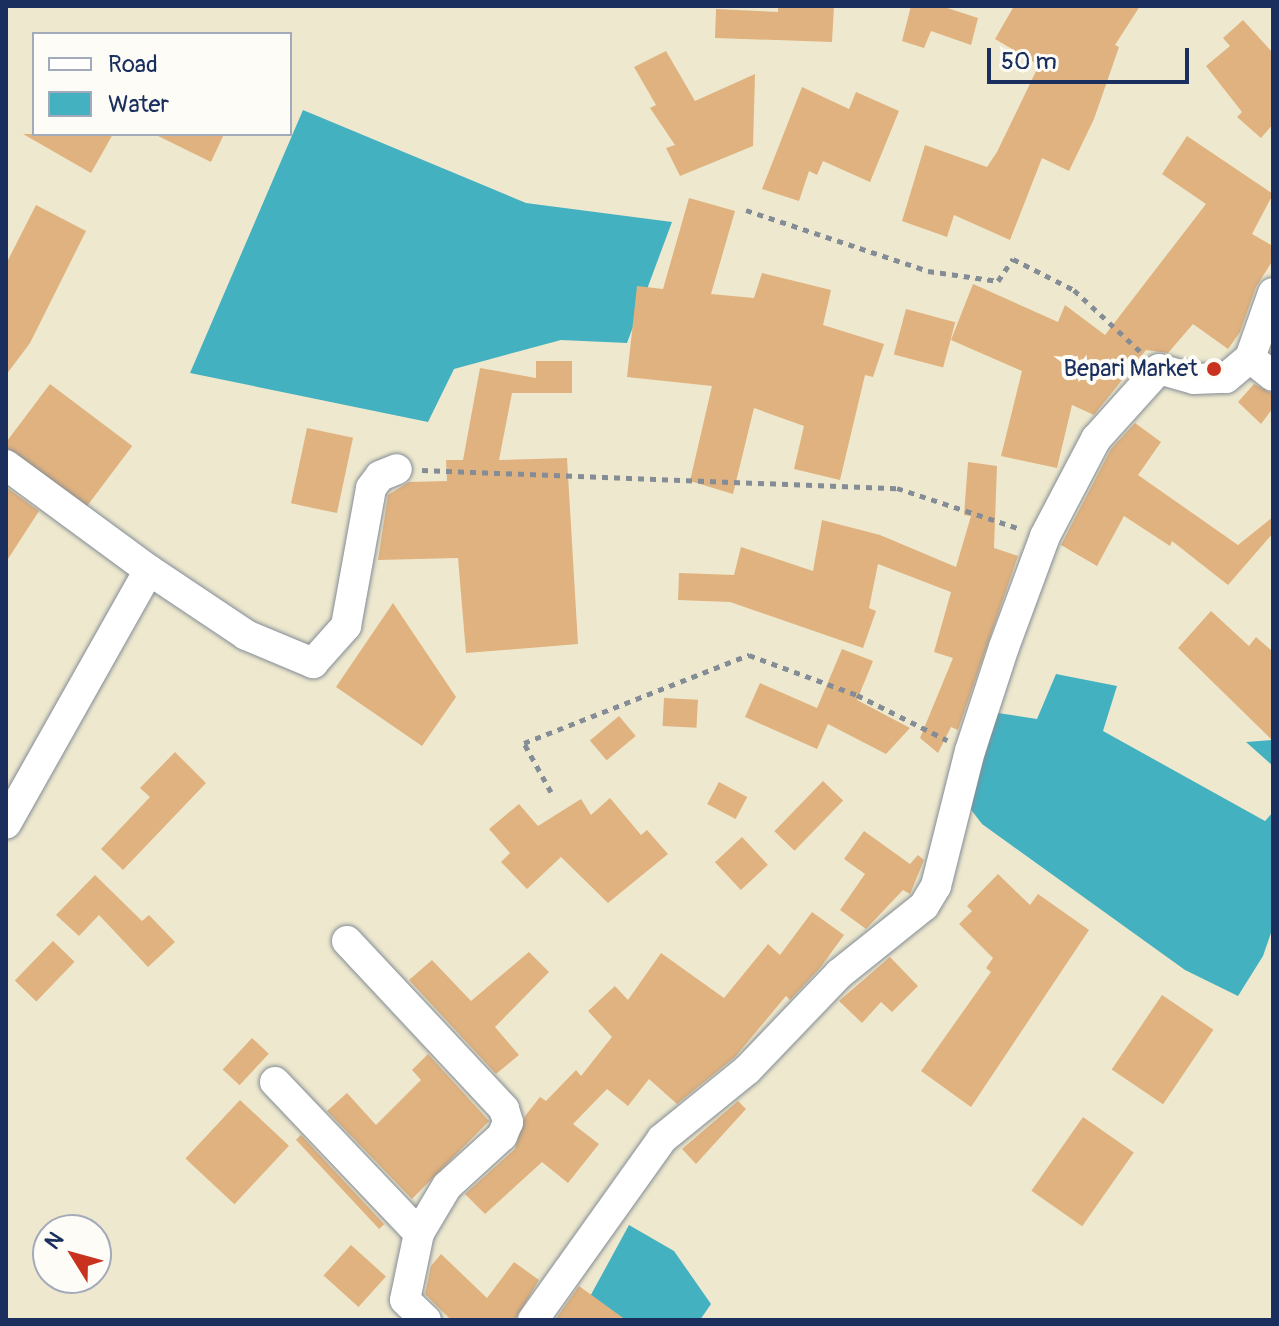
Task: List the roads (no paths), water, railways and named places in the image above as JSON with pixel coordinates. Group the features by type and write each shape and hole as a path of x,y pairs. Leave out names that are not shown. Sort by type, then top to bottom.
{"street":[{"path":"533,1320 662,1139 747,1070 839,974 924,906 936,886 970,751 1045,536 1096,439 1159,369 1194,379 1226,378 1261,367 1273,293"},
{"path":"6,465 149,570 246,635 313,663 346,626 371,488 380,476 397,469"},
{"path":"6,824 149,570"},
{"path":"347,941 504,1109 508,1122 502,1136 447,1186 419,1233 405,1300 426,1320"},
{"path":"275,1082 419,1233"}],"water":[{"path":"303,110 526,203 672,222 627,343 561,340 454,369 428,422 190,373"},
{"path":"1056,674 1117,686 1103,731 1265,821 1273,812 1273,927 1263,956 1238,996 1185,970 982,824 969,807 998,713 1037,719"},
{"path":"1273,740 1273,766 1246,742"},
{"path":"629,1225 674,1251 711,1304 700,1320 609,1320 587,1302"}],"place":[{"name":"Bepari Market","path":"1214,369"}]}
